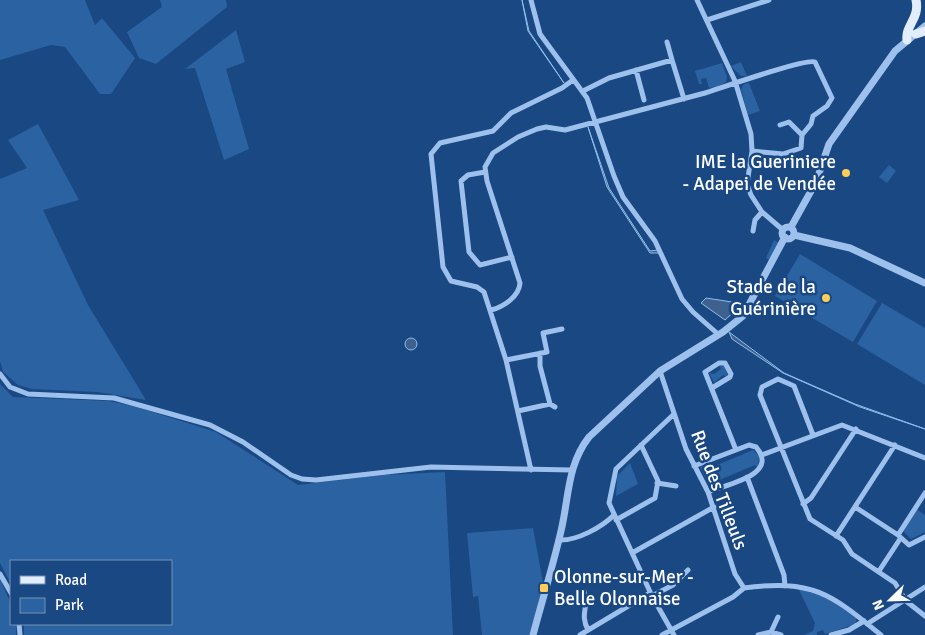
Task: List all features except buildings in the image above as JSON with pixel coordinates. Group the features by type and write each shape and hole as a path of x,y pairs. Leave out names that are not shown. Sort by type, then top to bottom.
{"main road":[{"path":"917,0 925,6"},
{"path":"907,40 908,30 917,15 917,0"}],"street":[{"path":"531,0 540,34 583,91 619,188 655,241 682,299 693,312 719,334"},
{"path":"697,0 735,81 751,134 752,151 747,184 750,195 762,212 784,234 791,238 794,235 850,248 925,283"},
{"path":"707,20 769,0"},
{"path":"532,635 559,540 572,470 580,448 589,437 660,371 735,324 747,309 784,234 791,227 816,182 829,144 891,56 907,40 920,33 925,26"},
{"path":"667,42 684,99"},
{"path":"583,91 609,78 672,60"},
{"path":"491,310 503,306 520,288 485,172 486,162 493,154 518,137 543,127 565,130 684,99 726,87 735,81 762,76 810,60 815,62 832,98 826,108 814,114 811,124 802,135"},
{"path":"636,70 644,100"},
{"path":"531,470 506,360 491,310 480,288 451,281 445,274 431,154 440,143 493,131 511,113 562,88 573,80"},
{"path":"752,151 783,154 798,151 803,144 802,135 789,122 780,125"},
{"path":"485,172 468,175 461,182 469,252 480,265 512,257"},
{"path":"753,231 755,220 762,212"},
{"path":"791,227 794,235"},
{"path":"506,360 547,352 543,333 562,329"},
{"path":"518,411 552,405 540,366 540,354"},
{"path":"712,388 730,377 731,374 725,363 719,363 705,372 736,450"},
{"name":"Rue des Tilleuls","path":"660,371 694,466 714,507 734,570 744,588"},
{"path":"0,374 2,381 17,391 28,394 114,398 210,425 243,442 302,480 431,467 572,470"},
{"path":"813,435 794,386 776,379 762,387 760,392 810,519 842,540 852,554 895,583 905,599 925,616"},
{"path":"673,632 651,594 609,503 613,474 641,444 674,414"},
{"path":"762,455 842,425 925,458"},
{"path":"803,504 811,498 856,429"},
{"path":"559,540 583,534 654,498 657,483 641,444"},
{"path":"694,466 752,445 762,455 761,468 747,477 708,492"},
{"path":"836,536 895,445"},
{"path":"747,477 784,574 785,586"},
{"path":"657,483 676,486"},
{"path":"879,571 925,493"},
{"path":"632,553 714,507"},
{"path":"855,507 912,545 925,537"},
{"path":"580,635 651,594 673,585 688,570"},
{"path":"0,574 10,591"},
{"path":"662,635 673,632 735,596 744,588 785,586 822,592 866,622 881,635"},
{"path":"832,635 866,622 925,587"},
{"path":"584,592 586,600 583,621 588,630"},
{"path":"770,633 778,617"},
{"path":"758,635 770,633 781,635"}],"green space":[{"path":"0,0 85,0 95,25 102,18 135,58 111,94 100,94 65,47 51,45 0,60"},
{"path":"160,0 226,0 227,7 156,64 139,58 127,32 162,7"},
{"path":"236,30 245,62 226,69 249,149 224,160 195,68 185,69"},
{"path":"741,62 747,76 741,76 731,66"},
{"path":"722,63 727,77 726,82 717,87 709,88 706,78 701,79 702,84 699,84 695,71"},
{"path":"749,83 760,111 748,115 741,89 744,84"},
{"path":"38,124 79,200 43,210 88,305 146,400 97,392 32,389 18,385 3,372 0,361 0,179 27,168 8,140"},
{"path":"889,165 896,171 887,183 879,177"},
{"path":"774,240 779,243 769,260 766,258"},
{"name":"Stade de la Guérinière","path":"800,254 877,301 853,342 775,296"},
{"path":"882,303 925,328 925,385 857,344"},
{"path":"720,366 724,366 728,375 723,375 714,383 709,373 714,374 721,369"},
{"path":"0,384 13,397 109,401 134,406 216,432 298,485 382,475 445,472 453,635 24,635 24,625 172,625 172,560 10,560 10,582 0,563"},
{"path":"753,450 759,456 758,468 755,465 717,481 716,485 709,486 700,467 708,464 710,468"},
{"path":"630,463 638,484 616,496 617,476"},
{"path":"916,509 925,515 925,532 911,539 903,531"},
{"path":"533,528 544,588 529,635 482,635 478,596 473,597 467,533"},
{"path":"0,579 10,602 10,625 16,625 16,635 0,635"},
{"path":"805,589 830,599 856,618 856,624 825,634 823,630 817,632 817,635 804,635 813,631 815,623 799,590"}],"shaded area":[{"path":"522,0 529,31 564,83 528,31"},
{"path":"588,127 609,188 650,251 658,250 659,253 650,253 607,187"},
{"path":"706,298 732,302 736,310 725,320 701,303"},
{"path":"729,332 784,373 855,404 925,429 860,407 783,373 732,339"},
{"path":"409,338 413,338 417,344 413,350 409,350 405,346 405,342"}],"place":[{"name":"IME la Gueriniere - Adapei de Vendée","path":"846,173"},
{"name":"Stade de la Guérinière","path":"826,298"},
{"name":"Olonne-sur-Mer - Belle Olonnaise","path":"544,588"}]}
